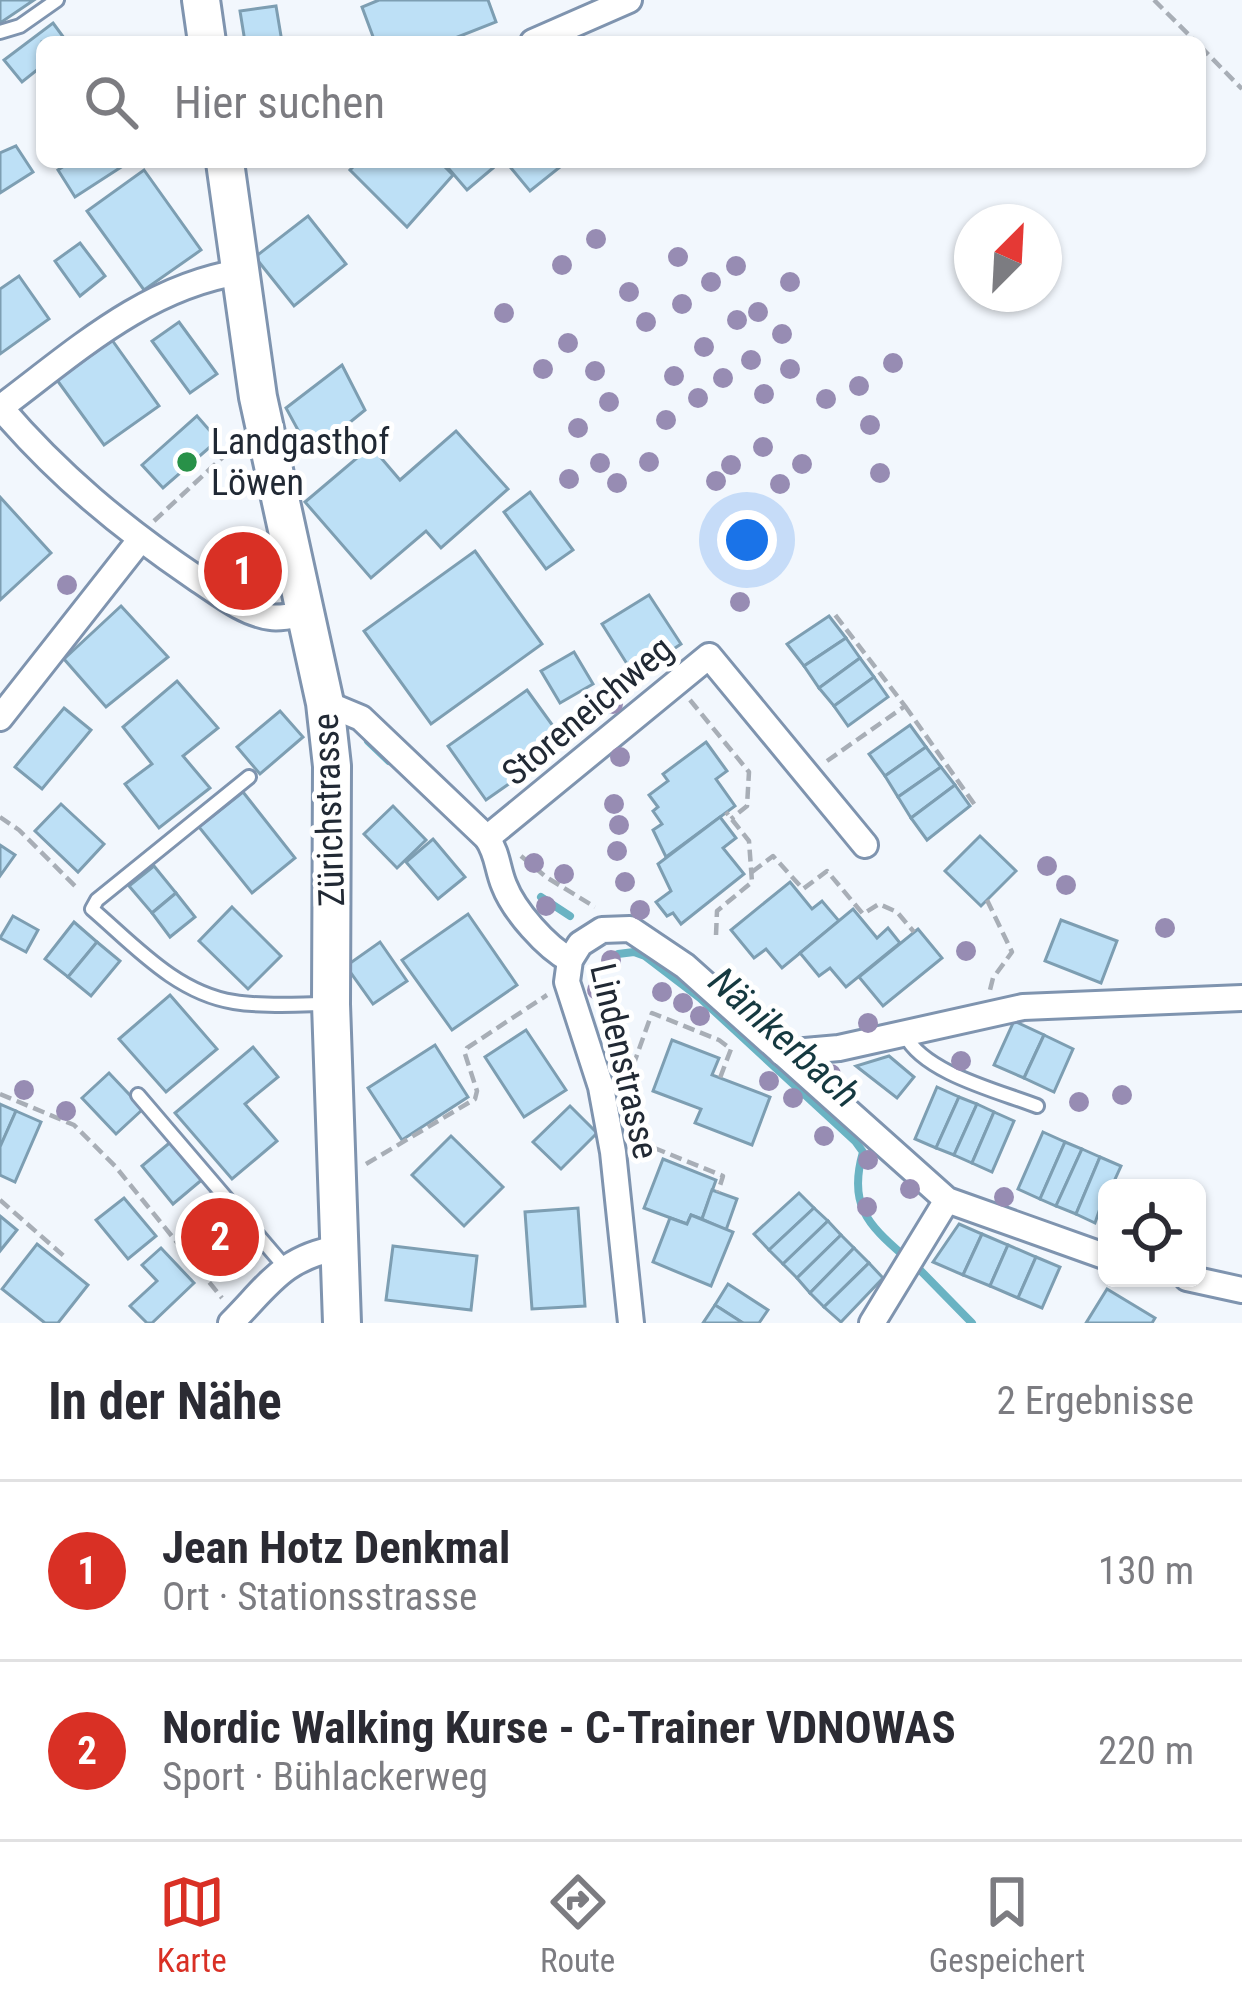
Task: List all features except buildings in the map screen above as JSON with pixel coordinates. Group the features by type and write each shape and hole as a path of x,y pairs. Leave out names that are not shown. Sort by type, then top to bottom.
{"main road":[{"path":"201,0 206,36"},
{"name":"Zürichstrasse","path":"231,168 257,397 307,613 332,766 331,1004 342,1323"}],"street":[{"path":"547,36 629,0"},
{"path":"240,272 184,286 138,306 0,407 59,472 140,540 254,613 281,618 307,613"},
{"path":"0,718 140,540"},
{"name":"Storeneichweg","path":"490,835 709,656 865,845"},
{"name":"Lindenstrasse","path":"325,704 361,718 490,835 504,886 568,971 601,1087 613,1152 632,1323"},
{"path":"568,971 580,944 604,930 630,929 710,986 946,1200 1098,1254"},
{"path":"782,1053 839,1048 1023,1007 1242,998"},
{"path":"872,1323 946,1200"},
{"path":"234,1320 285,1267 314,1252 338,1249"},
{"path":"1206,1282 1242,1290"}],"lane":[{"path":"0,32 20,26 57,0"},
{"path":"249,777 92,909 183,985 208,995 235,1003 331,1004"},
{"path":"904,1034 912,1048 936,1066 1037,1106"},
{"path":"137,1095 285,1267"}],"path":[{"path":"1154,0 1190,36"},
{"path":"1206,52 1242,89"},
{"path":"140,540 166,506 242,439"},
{"path":"833,612 977,808"},
{"path":"675,682 748,772 747,806 729,816 749,841 752,881 717,911 716,935"},
{"path":"808,775 904,706"},
{"path":"0,817 94,905"},
{"path":"490,835 599,910 604,930"},
{"path":"752,872 773,856 803,890 827,871 863,914 879,904 897,912 914,932"},
{"path":"987,900 1012,952 996,974"},
{"path":"373,1160 475,1099 467,1048 568,971"},
{"path":"633,1066 652,1013 731,1049 720,1078"},
{"path":"0,1094 74,1125 115,1166 234,1320"},
{"path":"613,1152 652,1147 723,1176 718,1192"},
{"path":"0,1200 65,1256"}],"waterway":[{"name":"Nänikerbach","path":"368,741 389,761"},
{"name":"Nänikerbach","path":"541,897 570,916"},
{"name":"Nänikerbach","path":"618,954 645,956 700,998 855,1141 863,1152 858,1186 864,1212 904,1256"},
{"name":"Nänikerbach","path":"919,1269 972,1323"}],"place":[{"name":"Landgasthof Löwen","path":"187,462"},
{"name":"Jean Hotz Denkmal","path":"243,571"},
{"name":"Nordic Walking Kurse - C-Trainer VDNOWAS","path":"220,1237"}]}
